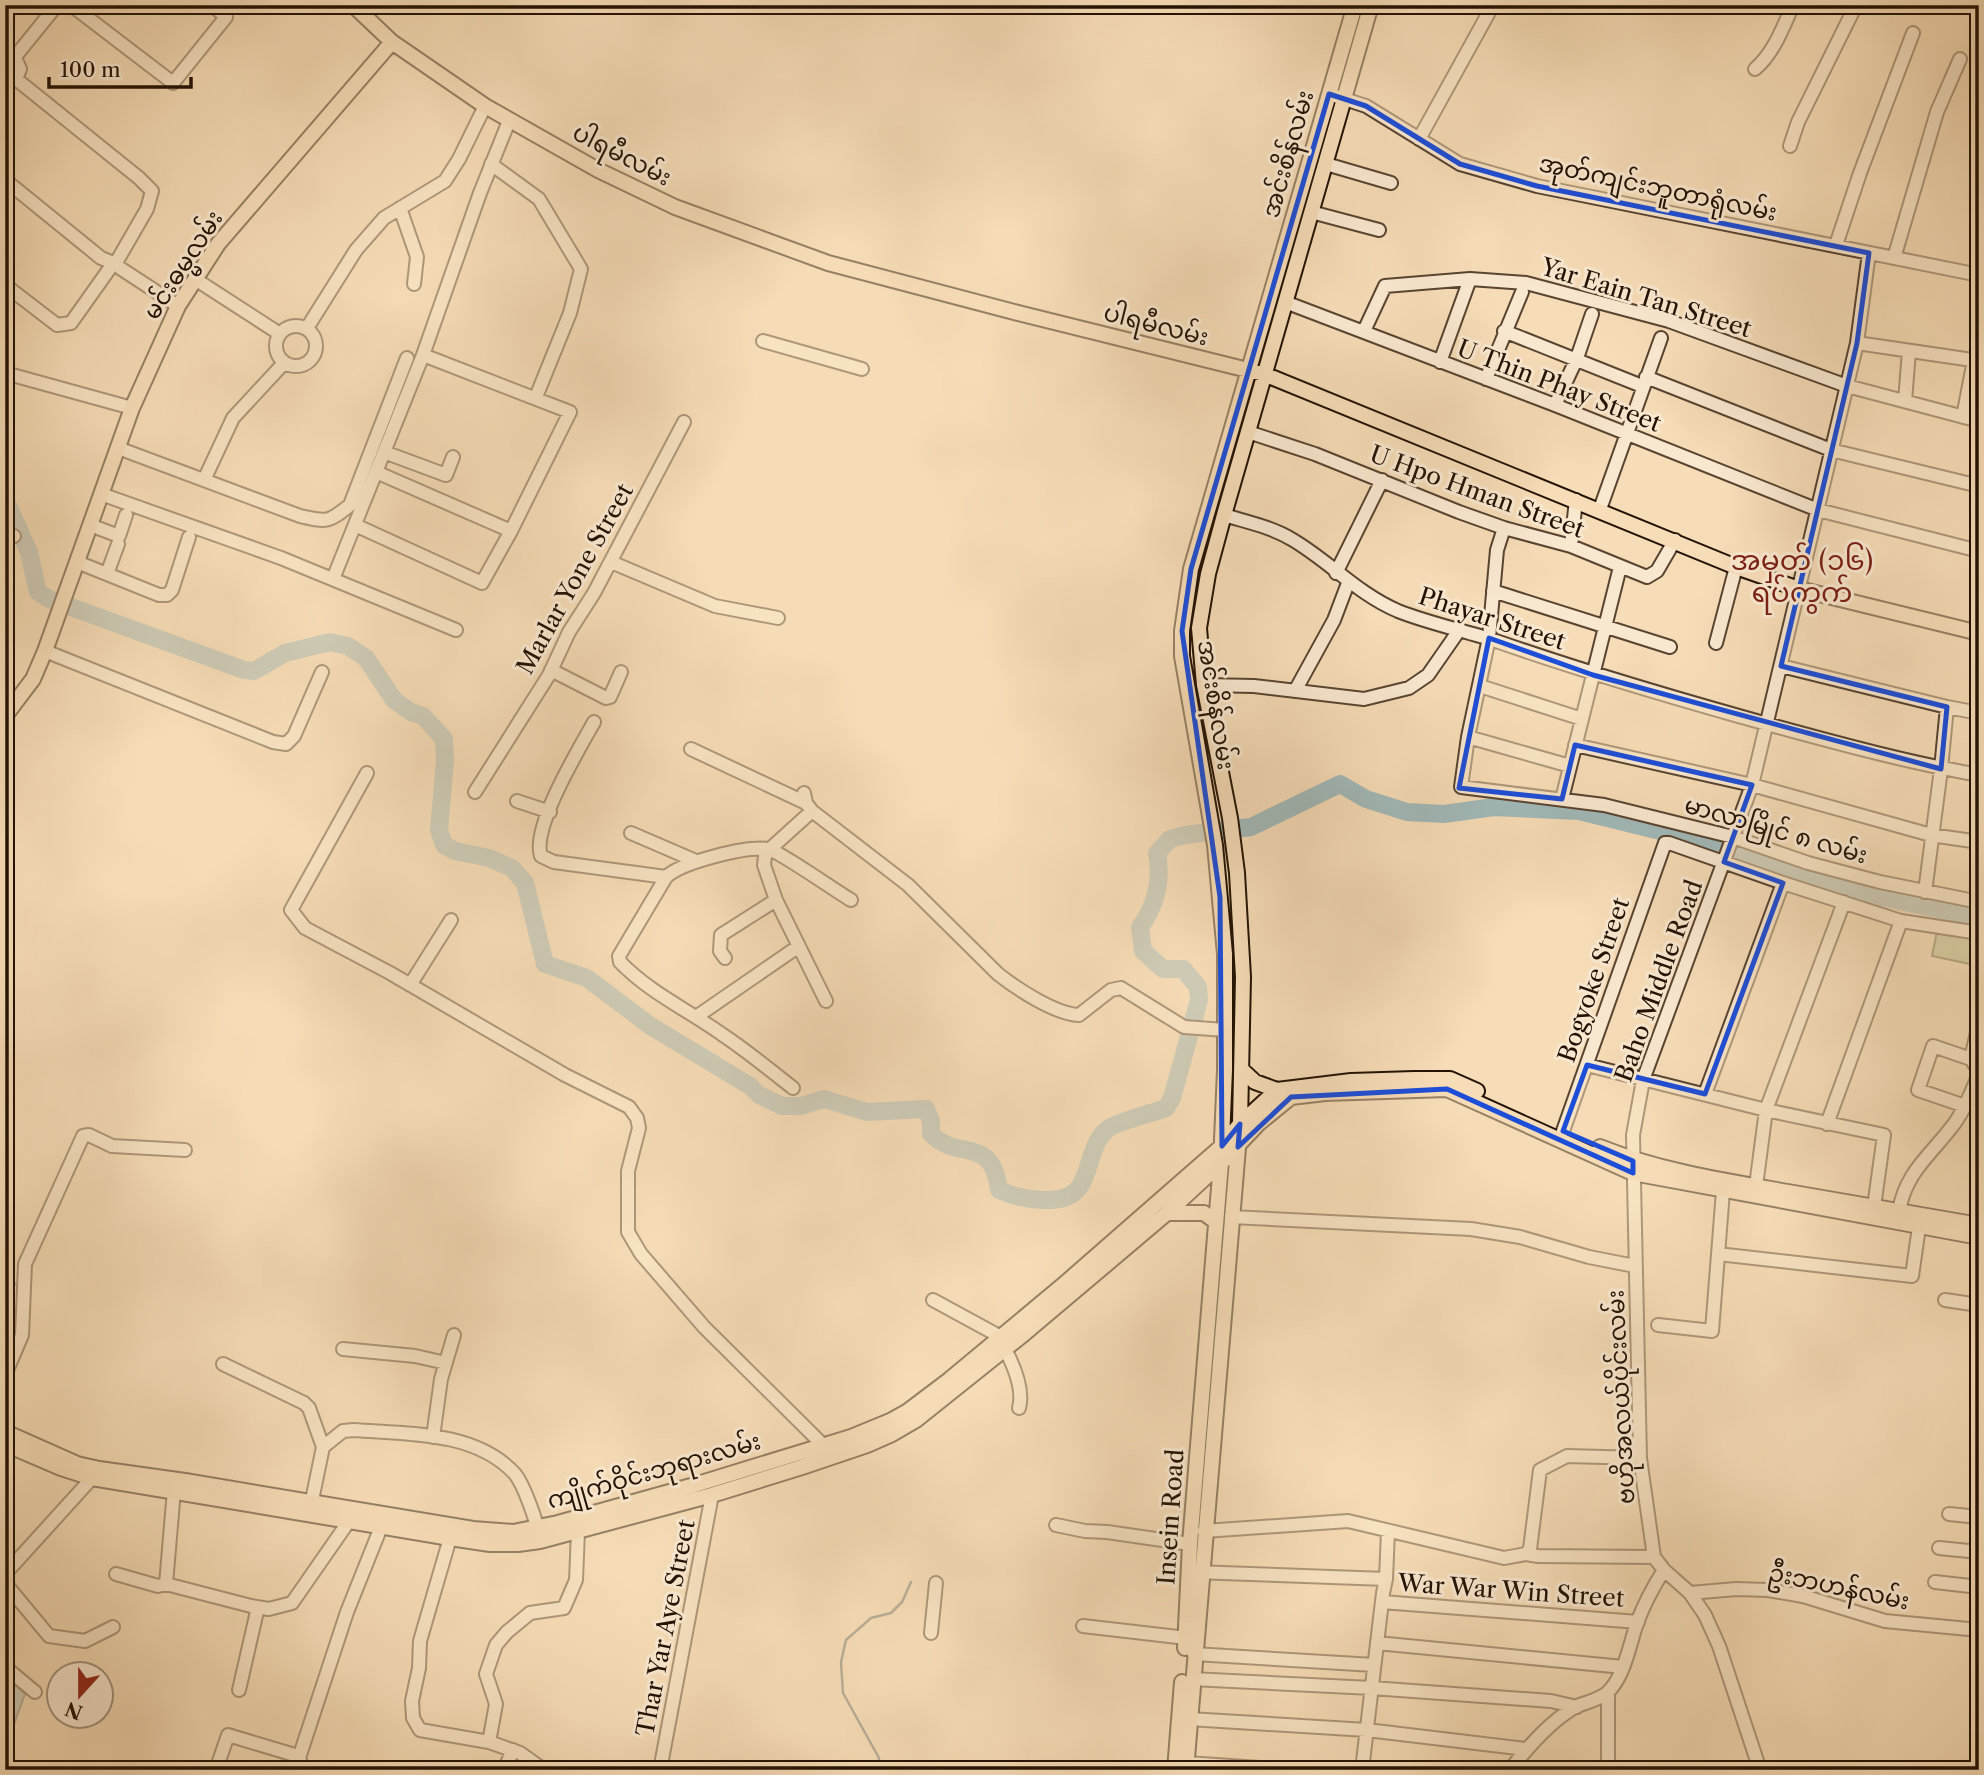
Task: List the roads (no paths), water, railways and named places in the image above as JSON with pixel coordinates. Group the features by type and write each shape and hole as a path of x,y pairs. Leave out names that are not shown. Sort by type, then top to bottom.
{"main road":[{"name":"ပါရမီလမ်း","path":"352,5 392,42 485,106 598,170 675,207 828,263 1248,372 1265,374 1736,566 1799,589 1979,633"},
{"name":"အင်းစိန်လမ်း","path":"1212,1267 1222,1163 1225,954 1213,822 1182,656 1182,631 1191,569 1355,5"},
{"name":"အင်းစိန်လမ်း","path":"1344,98 1371,5"},
{"name":"မင်းဓမ္မလမ်း","path":"45,651 132,408 178,306 218,244 392,42"},
{"path":"1265,374 1344,98"},
{"name":"အင်းစိန်လမ်း","path":"1237,1147 1240,1124 1242,977 1234,842 1204,685 1199,628 1208,574 1265,374"},
{"path":"5,716 33,679 45,651"},
{"path":"1193,716 1210,713"},
{"path":"1241,1069 1255,1082 1277,1090 1373,1080 1450,1079 1563,1131 1633,1167 1723,1191 1756,1186 1874,1207 1919,1227 1979,1237"},
{"name":"ကျိုက်ဝိုင်းဘုရားလမ်း","path":"310,1508 349,1521 383,1521 539,1534 578,1531 710,1488 851,1437 908,1410 1003,1343 1167,1213 1222,1163 1259,1123 1291,1097 1325,1093 1447,1089 1633,1167"},
{"name":"ကျိုက်ဝိုင်းဘုရားလမ်း","path":"5,1432 77,1464 99,1469 174,1485 383,1521 450,1538 490,1544 518,1544 539,1534 834,1457 892,1434 916,1420 1222,1146 1240,1124 1277,1090"},
{"path":"1182,1768 1195,1572 1204,1531 1237,1147"},
{"path":"1633,1167 1896,1215 1979,1225"},
{"path":"1167,1213 1205,1213 1216,1222"},
{"name":"Insein Road","path":"1195,1572 1190,1544 1212,1267"},
{"name":"ကျိုက်ဝိုင်းဘုရားလမ်း","path":"5,1444 92,1478 174,1485"},
{"path":"1182,1768 1194,1654 1190,1638"}],"street":[{"path":"5,285 57,325 71,323 114,265 151,201 152,191 139,178 11,81 20,69 10,56 57,5"},
{"path":"71,5 173,83 226,17 212,5"},
{"path":"1419,139 1493,5"},
{"path":"1755,69 1775,43 1793,5"},
{"path":"1790,146 1798,122 1856,5"},
{"path":"1836,245 1913,33"},
{"path":"1894,258 1937,112 1960,59"},
{"name":"အုတ်ကျင်းဘူတာရုံလမ်း","path":"1329,94 1366,106 1460,164 1537,186 1979,275"},
{"path":"307,328 356,250 384,218 445,181 485,106"},
{"path":"332,579 423,355 509,121"},
{"path":"491,164 539,199 581,269 570,313 536,397"},
{"path":"1326,164 1391,183"},
{"path":"5,180 101,258 178,306"},
{"path":"400,208 418,257 414,284"},
{"path":"1311,212 1379,230"},
{"name":"Baho Middle Road","path":"1633,1167 1633,1135 1643,1080 1752,785 1857,343 1869,253"},
{"path":"195,279 280,334"},
{"path":"1440,362 1470,279"},
{"name":"Yar Eain Tan Street","path":"1364,331 1385,286 1470,279 1526,283 1669,321 1847,386 1979,421"},
{"path":"1486,379 1522,292"},
{"name":"U Thin Phay Street","path":"1285,302 1555,405 1818,510 1979,551"},
{"path":"1555,405 1577,358 1592,314"},
{"path":"288,328 307,328 315,339 316,352 310,361 301,366 284,363 277,353 276,343 280,334 288,328"},
{"path":"1504,331 1831,450 1979,486"},
{"path":"1600,509 1661,338"},
{"path":"763,341 862,369"},
{"path":"1857,343 1976,361 1963,417"},
{"path":"1905,401 1909,351"},
{"path":"355,525 482,583 570,412 423,355"},
{"path":"118,448 300,516 324,521 350,505 407,358"},
{"path":"204,480 233,418 284,363"},
{"path":"5,373 132,408"},
{"name":"Marlar Yone Street","path":"475,792 551,670 684,422"},
{"name":"U Hpo Hman Street","path":"1248,432 1315,454 1504,528 1571,546 1647,577 1653,575 1675,540"},
{"path":"384,452 446,475 453,457"},
{"path":"376,472 511,531"},
{"path":"1336,573 1382,480"},
{"path":"101,494 281,558 456,630"},
{"path":"1571,546 1576,500"},
{"path":"90,525 119,536 127,515"},
{"name":"Phayar Street","path":"1224,515 1272,529 1292,539 1348,583 1395,610 1489,638 1593,675 1941,769 1979,775"},
{"path":"1504,528 1497,550 1489,638 1468,737 1570,766"},
{"path":"77,562 159,595 167,595 172,590 190,537"},
{"path":"107,574 118,544"},
{"path":"611,562 715,606 778,618"},
{"path":"1716,643 1736,566"},
{"path":"1562,799 1620,567"},
{"path":"1295,691 1334,620 1348,583"},
{"path":"1493,591 1670,647"},
{"path":"1204,685 1254,686 1364,699 1409,688 1428,675 1460,629"},
{"path":"45,651 273,742 286,744 294,736 322,672"},
{"path":"1781,666 1979,713"},
{"path":"551,670 606,698 610,697 621,672"},
{"path":"1480,686 1582,719"},
{"path":"1925,892 1947,707"},
{"path":"594,722 554,797 539,842 541,856 547,860 666,877"},
{"name":"မာလာမြိုင် ၈ လမ်း","path":"1468,737 1461,787 1604,805 1733,839 1808,863 1925,892 1979,902"},
{"path":"1575,745 1752,785 1931,835 1979,842"},
{"path":"691,749 807,802 908,885 1010,983 1055,1009 1079,1016 1111,990 1121,988 1184,1027 1225,1030"},
{"path":"367,773 291,910 305,928 565,1075 629,1107 637,1118 639,1128 628,1171 628,1232 640,1254 704,1327 834,1457"},
{"path":"517,801 550,811"},
{"path":"807,802 765,856 764,865 776,900 826,1001"},
{"path":"631,833 696,862"},
{"name":"Bogyoke Street","path":"1563,1131 1665,844 1725,860"},
{"path":"793,1088 722,1034 636,979 620,962 620,956 666,877 678,868 696,862 749,850 770,849 851,900"},
{"path":"1725,860 1783,883 1901,921 1979,933"},
{"path":"1705,1094 1783,883"},
{"path":"725,958 720,951 721,935 776,900"},
{"path":"1756,1186 1766,1110 1844,902"},
{"path":"410,985 451,920"},
{"path":"1826,1124 1901,921"},
{"path":"696,1017 799,946"},
{"path":"1971,1059 1979,1023"},
{"path":"1896,1215 1912,1172 1955,1123 1965,1106 1979,1072 1971,1059 1933,1046 1918,1090 1965,1106"},
{"path":"1587,1065 1766,1110 1884,1135 1874,1207"},
{"path":"5,1375 22,1335 25,1264 83,1136 89,1135 113,1146 185,1150"},
{"name":"ဗဟိုအလယ်ပိုင်းလမ်း","path":"1633,1167 1640,1458 1654,1557 1664,1570 1690,1593 1705,1615 1719,1646 1760,1770"},
{"path":"1658,1325 1712,1331 1723,1191"},
{"path":"1231,1217 1471,1229 1520,1237 1589,1257 1635,1266"},
{"path":"1718,1254 1912,1276 1919,1227"},
{"path":"933,1300 1003,1343 1013,1364 1021,1395 1019,1408"},
{"path":"1945,1300 1979,1305"},
{"path":"433,1437 438,1392 454,1335"},
{"path":"343,1349 415,1356 446,1363"},
{"path":"222,1364 309,1408 323,1447 310,1508"},
{"path":"323,1447 343,1431 354,1430 433,1437 481,1448 517,1476 539,1534"},
{"path":"1528,1551 1540,1470 1567,1456 1640,1458"},
{"path":"5,1574 92,1478"},
{"path":"166,1584 174,1485"},
{"name":"Thar Yar Aye Street","path":"660,1770 710,1488"},
{"path":"1949,1514 1979,1517"},
{"path":"116,1574 158,1586 166,1584 269,1609 292,1603 349,1521"},
{"path":"295,1770 347,1612 383,1521"},
{"path":"1204,1531 1348,1521 1504,1558 1528,1551 1538,1556 1654,1557"},
{"path":"1056,1525 1190,1544"},
{"path":"489,1742 496,1704 486,1674 491,1654 498,1641 530,1613 564,1608 576,1580 578,1531"},
{"path":"1363,1770 1386,1579 1388,1531"},
{"path":"450,1538 420,1642 419,1668 413,1690 413,1718 420,1730 489,1742 513,1750 544,1770"},
{"path":"1939,1548 1979,1552"},
{"path":"1608,1770 1608,1692 1623,1667 1638,1622 1664,1570"},
{"path":"1195,1572 1386,1579"},
{"path":"1935,1582 1979,1587"},
{"path":"5,1583 49,1636 85,1641 113,1627"},
{"path":"931,1633 936,1583"},
{"name":"ဦးဘဟန်လမ်း","path":"1690,1593 1736,1589 1768,1590 1803,1595 1885,1621 1979,1630"},
{"name":"War War Win Street","path":"1382,1602 1638,1622"},
{"path":"239,1690 258,1607"},
{"path":"1083,1626 1190,1638"},
{"path":"1377,1643 1623,1667"},
{"path":"1194,1654 1374,1665"},
{"path":"5,1667 35,1692"},
{"path":"1192,1679 1551,1701 1577,1707"},
{"path":"1510,1770 1526,1749 1559,1719 1608,1692"},
{"path":"1189,1719 1367,1730 1526,1749"},
{"path":"216,1770 228,1735 298,1756"},
{"path":"504,1770 513,1750"},
{"path":"298,1756 304,1770"},
{"path":"1182,1768 1290,1770"}],"water":[{"path":"5,1675 25,1694 10,1735 5,1739"}],"waterway":[{"path":"5,499 29,552 38,592 49,599 244,670 254,671 285,653 330,642 348,646 366,658 394,700 411,712 423,716 444,739 445,761 439,830 444,845 455,851 489,858 512,868 525,883 545,964 587,978 649,1025 750,1086 759,1095 782,1106 801,1106 824,1099 867,1112 926,1109 931,1121 931,1134 952,1147 982,1155 995,1173 999,1190 1030,1199 1053,1200 1073,1193 1084,1179 1098,1140 1109,1128 1166,1108 1172,1098 1199,1000 1198,987 1183,969 1163,969 1143,951 1140,927 1156,892 1159,873 1157,853 1170,839 1251,827 1340,784 1366,799 1407,812 1444,814 1494,807 1579,811 1705,842 1863,893 1979,918"},
{"path":"5,1276 18,1286"},
{"path":"878,1770 879,1758 843,1693 841,1662 846,1640 871,1618 891,1613 902,1602 911,1582"}],"district":[{"name":"အမှတ် (၁၆) ရပ်ကွက်","path":"1802,576"}]}
